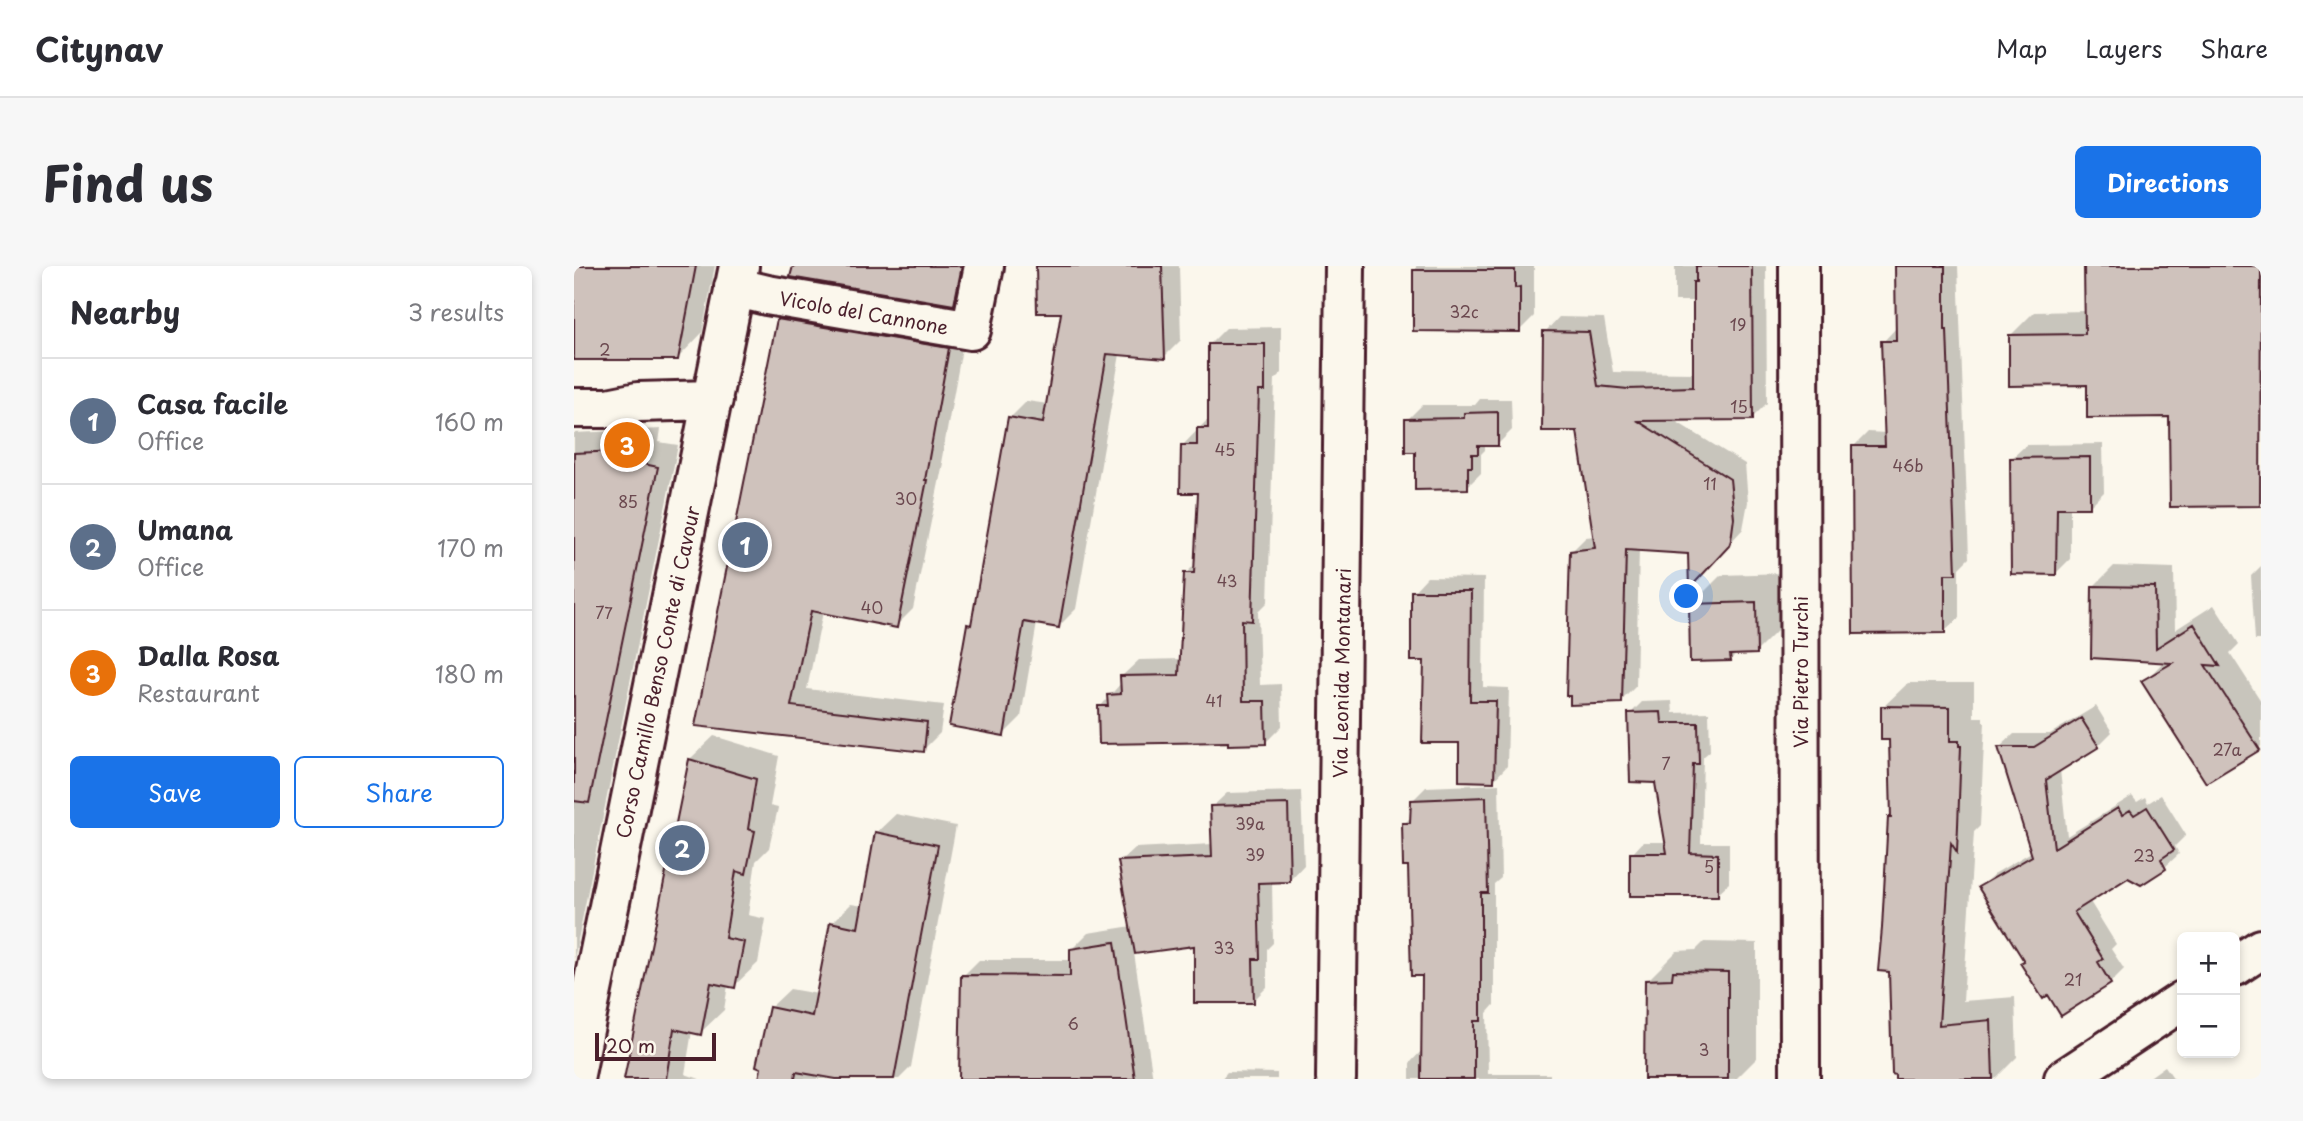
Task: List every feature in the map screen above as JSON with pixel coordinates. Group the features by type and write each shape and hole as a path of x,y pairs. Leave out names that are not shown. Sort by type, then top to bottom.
{"street":[{"name":"Vicolo del Cannone","path":"737,276 767,295 971,330 984,266"},
{"name":"Via Leonida Montanari","path":"1336,1079 1345,266"},
{"name":"Via Pietro Turchi","path":"1800,266 1800,1079"},
{"name":"Corso Camillo Benso Conte di Cavour","path":"574,1079 737,276"},
{"path":"574,408 608,408 638,402 713,400"},
{"path":"2240,964 2261,949"},
{"path":"2064,1079 2177,1004"}],"building":[{"path":"574,266 696,266 678,360 574,360"},
{"path":"793,266 962,266 954,305 790,277"},
{"path":"1036,266 1162,266 1165,359 1107,354 1059,628 1024,622 1004,736 949,726 967,624 971,625 1008,417 1043,423 1061,313 1037,313"},
{"path":"1696,266 1752,266 1753,420 1638,421 1730,479 1734,518 1731,540 1729,546 1689,589 1688,554 1626,550 1622,703 1570,705 1570,696 1566,696 1570,551 1595,548 1577,431 1542,431 1543,331 1589,332 1598,386 1628,389 1693,387 1693,282 1696,282"},
{"path":"1895,266 1945,266 1945,330 1956,574 1945,574 1945,633 1853,634 1852,446 1885,446 1881,341 1896,341"},
{"path":"2084,266 2261,266 2260,506 2170,507 2169,417 2087,418 2087,385 2009,386 2009,335 2085,334"},
{"path":"1413,270 1515,270 1515,288 1520,287 1520,332 1413,331"},
{"path":"777,319 949,348 927,480 897,628 811,611 791,706 927,722 924,752 695,726"},
{"path":"1208,344 1265,344 1265,391 1259,391 1252,621 1242,620 1243,701 1265,701 1266,744 1099,744 1098,706 1108,706 1107,695 1121,694 1120,676 1179,675 1184,573 1194,573 1198,493 1180,493 1181,445 1197,445 1197,428 1208,428"},
{"path":"1498,412 1498,446 1478,446 1478,454 1472,454 1472,467 1468,467 1468,489 1415,490 1415,452 1405,452 1405,419 1464,418 1464,413"},
{"path":"641,450 639,463 658,467 589,803 574,801 574,453"},
{"path":"2090,457 2090,508 2057,508 2056,575 2011,574 2010,458"},
{"path":"2092,586 2155,587 2156,648 2194,624 2220,666 2205,665 2260,750 2206,783 2141,681 2172,663 2091,658"},
{"path":"1411,591 1471,591 1470,701 1496,701 1494,782 1459,781 1459,743 1422,743 1424,661 1411,661"},
{"path":"1756,602 1757,654 1730,655 1731,661 1690,662 1689,604"},
{"path":"1881,706 1950,707 1950,741 1959,741 1961,746 1957,852 1951,843 1939,1025 1991,1020 1993,1079 1895,1079 1892,1074 1889,972 1878,971 1888,817 1891,817 1889,740 1881,740"},
{"path":"1661,712 1662,723 1698,723 1699,764 1693,764 1690,853 1718,854 1718,896 1630,896 1630,853 1667,853 1655,783 1630,782 1628,713"},
{"path":"2081,718 2099,747 2046,780 2054,848 2118,808 2122,815 2130,810 2134,815 2147,807 2174,850 2161,859 2166,869 2141,885 2128,878 2074,912 2103,959 2098,962 2111,984 2061,1016 2048,995 2043,999 2020,963 2024,961 1978,887 2032,856 1998,747 2034,747"},
{"path":"689,759 756,779 748,829 755,831 746,874 736,871 725,938 744,942 735,988 711,983 701,1035 674,1029 666,1079 624,1079"},
{"path":"1486,797 1488,893 1481,893 1481,1021 1474,1021 1474,1079 1421,1079 1422,976 1411,976 1408,866 1403,866 1402,823 1410,823 1411,800"},
{"path":"1288,804 1290,882 1258,883 1260,959 1253,959 1254,1003 1194,1003 1194,946 1135,954 1118,861 1212,857 1210,806"},
{"path":"875,832 938,845 894,1079 836,1079 796,1072 795,1079 759,1079 761,1068 756,1066 769,1007 812,1016 830,922 858,928"},
{"path":"1115,942 1135,1079 959,1079 961,975 1070,976 1070,949"},
{"path":"1673,971 1728,972 1728,1079 1644,1079 1645,980 1672,979"}],"place":[{"name":"Dalla Rosa","path":"627,445"},
{"name":"Casa facile","path":"745,545"},
{"name":"Umana","path":"682,848"}]}
